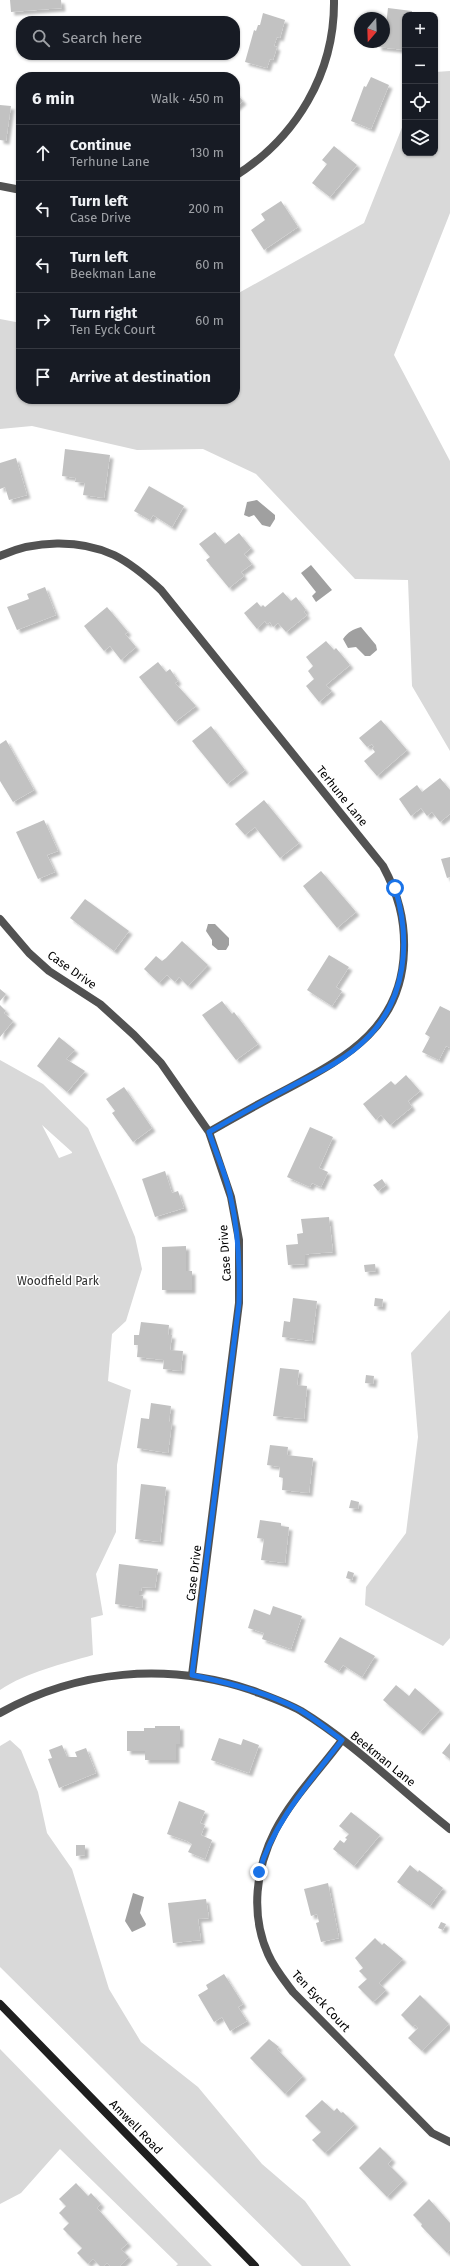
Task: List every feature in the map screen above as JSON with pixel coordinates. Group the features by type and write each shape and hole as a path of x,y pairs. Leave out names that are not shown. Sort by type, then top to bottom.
{"main road":[{"name":"Amwell Road","path":"0,2004 255,2266"}],"street":[{"path":"240,173 272,149 290,129 308,103 321,75 328,50 334,16 334,0"},
{"path":"0,186 16,189"},
{"name":"Terhune Lane","path":"0,556 30,545 59,544 87,547 114,555 139,570 161,590 176,608 383,866 395,888 401,908 404,935 404,964 396,993 385,1016 365,1040 335,1063 209,1132"},
{"name":"Case Drive","path":"0,919 29,953 49,971 100,1004 134,1035 161,1063 209,1132 231,1197 239,1240 239,1303 192,1675"},
{"name":"Beekman Lane","path":"0,1713 46,1692 77,1682 148,1673 192,1675 230,1684 270,1697 300,1711 342,1740 450,1829"},
{"name":"Ten Eyck Court","path":"342,1740 291,1807 276,1830 265,1854 259,1872 257,1892 258,1914 267,1954 279,1974 293,1992 432,2133 450,2142"}],"green space":[{"path":"450,71 450,213 394,355 450,461 450,751 412,686 408,580 355,579 256,474 203,449 137,450 32,426 0,429 0,319 16,322 16,404 240,404 240,292 364,223 402,128 402,156 438,156 438,72"},
{"name":"Woodfield Park","path":"0,1060 43,1084 88,1128 135,1237 142,1269 126,1321 112,1334 108,1381 131,1390 117,1465 116,1532 96,1574 103,1615 91,1618 93,1655 33,1673 0,1690","holes":["42,1125 72,1152 59,1158"]},
{"path":"450,1310 450,1638 443,1646 365,1605 366,1587 406,1533 418,1437 411,1353"},
{"path":"10,1740 21,1750 38,1792 47,1833 72,1869 109,1989 141,2042 198,2087 262,2164 305,2201 351,2266 302,2266 0,1967 0,1746"},
{"path":"0,2049 212,2266 176,2266 178,2264 60,2149 21,2193 0,2204"}],"shaded area":[{"path":"257,500 275,515 275,519 270,527 262,525 254,515 249,517 244,515 247,502"},
{"path":"311,565 332,590 316,602 312,596 316,592 301,573"},
{"path":"361,627 376,645 377,650 370,656 365,656 356,647 348,648 343,639 351,631"},
{"path":"208,924 215,924 229,938 229,945 226,950 218,950 212,945 212,940 206,931"},
{"path":"133,1893 144,1897 140,1913 146,1924 145,1926 132,1932 125,1921"}],"building":[{"path":"10,0 61,0 62,8 11,12"},
{"path":"388,8 412,11 402,12 402,50 387,48 390,48 390,12 388,12"},
{"path":"263,13 285,20 280,38 277,37 274,46 277,47 273,60 270,59 267,68 245,62 254,30 256,31 258,25 260,25"},
{"path":"371,77 389,85 371,129 351,121 364,86 366,87"},
{"path":"0,105 11,106 6,141 0,140"},
{"path":"334,146 357,165 330,197 312,183 327,164 322,160"},
{"path":"281,201 298,227 264,250 251,230 265,220 261,214"},
{"path":"65,449 110,455 104,498 83,495 85,483 75,482 76,478 62,476"},
{"path":"16,458 27,495 9,500 5,487 0,489 0,463"},
{"path":"149,486 184,506 172,527 153,515 150,520 134,511"},
{"path":"215,532 225,544 239,533 251,548 244,554 252,564 241,572 244,576 229,588 206,560 210,557 199,544"},
{"path":"45,587 56,615 17,630 7,607 29,599 27,594"},
{"path":"283,592 291,601 296,597 306,610 304,612 307,615 286,632 278,623 273,627 270,622 267,624 265,621 257,629 244,613 257,602 261,607 263,605 265,607"},
{"path":"107,607 128,632 125,634 136,647 121,660 110,646 104,651 84,626"},
{"path":"326,641 334,650 336,648 350,665 326,685 332,691 319,702 306,686 314,679 308,671 313,666 306,657"},
{"path":"158,662 166,672 170,669 178,681 175,683 196,706 175,722 139,677"},
{"path":"381,720 407,750 377,776 364,761 375,752 372,748 374,747 372,744 367,747 359,738"},
{"path":"211,726 245,770 227,784 192,741"},
{"path":"6,740 34,790 13,802 0,781 0,744"},
{"path":"440,778 450,790 450,814 440,822 432,812 427,816 421,808 411,816 399,799 417,785 422,792"},
{"path":"264,800 299,843 280,858 255,827 245,835 235,824"},
{"path":"44,820 58,851 47,855 55,872 38,879 16,832"},
{"path":"450,857 450,877 447,878 441,859"},
{"path":"321,871 356,912 337,928 303,886"},
{"path":"85,899 129,931 114,951 70,918"},
{"path":"182,941 208,965 188,986 179,977 175,982 167,975 159,983 144,969 156,956 162,961"},
{"path":"329,955 349,967 336,987 342,991 332,1006 307,990"},
{"path":"0,989 6,994 0,1001"},
{"path":"222,1001 232,1014 234,1012 258,1044 236,1060 202,1015"},
{"path":"0,1005 6,1011 4,1013 13,1021 0,1037"},
{"path":"440,1006 450,1011 450,1048 446,1046 439,1060 422,1052 430,1037 425,1034"},
{"path":"59,1037 75,1050 66,1059 85,1071 67,1092 37,1066"},
{"path":"406,1075 420,1091 408,1101 412,1107 390,1125 381,1115 376,1120 363,1104 391,1081 395,1085"},
{"path":"124,1087 152,1128 133,1142 112,1113 115,1111 106,1099"},
{"path":"310,1127 333,1137 319,1168 328,1172 321,1187 312,1183 310,1187 287,1177"},
{"path":"165,1171 172,1193 178,1191 184,1208 155,1217 142,1179"},
{"path":"382,1179 386,1185 378,1191 373,1185"},
{"path":"329,1217 333,1252 305,1255 305,1264 288,1265 286,1245 298,1244 297,1234 303,1233 301,1219"},
{"path":"186,1246 186,1271 192,1271 192,1290 162,1290 162,1247"},
{"path":"375,1264 376,1271 365,1272 364,1265"},
{"path":"293,1298 317,1301 312,1341 282,1337 284,1321 290,1322"},
{"path":"375,1298 383,1299 382,1307 374,1306"},
{"path":"141,1322 169,1325 168,1335 172,1335 170,1350 183,1351 181,1371 163,1369 164,1360 137,1357 138,1345 134,1345 134,1335 139,1335"},
{"path":"280,1368 299,1370 297,1385 307,1386 304,1419 273,1416"},
{"path":"366,1375 374,1376 373,1384 365,1383"},
{"path":"151,1403 171,1406 169,1422 172,1422 168,1453 137,1448 141,1418 149,1419"},
{"path":"270,1445 288,1447 287,1455 313,1458 309,1493 282,1490 283,1478 279,1477 280,1467 267,1465"},
{"path":"141,1484 166,1487 160,1542 135,1539"},
{"path":"351,1500 359,1502 358,1509 349,1508"},
{"path":"260,1520 281,1523 281,1526 289,1527 285,1563 261,1560 264,1539 257,1538"},
{"path":"119,1564 158,1569 155,1588 142,1587 141,1591 139,1591 139,1595 143,1596 142,1608 115,1604"},
{"path":"348,1571 354,1573 352,1580 346,1578"},
{"path":"273,1606 302,1616 291,1649 262,1639 264,1633 248,1628 254,1609 270,1615"},
{"path":"340,1637 375,1656 362,1677 343,1665 339,1671 324,1662"},
{"path":"396,1685 409,1696 415,1688 440,1710 420,1732 383,1700"},
{"path":"155,1726 180,1726 180,1744 176,1744 176,1760 145,1760 145,1751 127,1751 127,1731 144,1731 144,1728 155,1728"},
{"path":"219,1738 241,1745 243,1739 259,1745 249,1773 211,1760"},
{"path":"450,1743 450,1759 442,1753"},
{"path":"62,1745 67,1757 77,1757 75,1752 86,1748 96,1773 59,1788 48,1759 52,1758 49,1750"},
{"path":"179,1801 205,1811 200,1823 205,1825 201,1835 212,1840 205,1859 188,1852 192,1844 167,1834"},
{"path":"351,1812 380,1835 354,1866 333,1849 340,1840 344,1843 347,1839 345,1838 349,1834 339,1826"},
{"path":"76,1845 85,1845 85,1855 76,1856"},
{"path":"410,1865 443,1888 430,1906 397,1882"},
{"path":"328,1883 339,1938 321,1942 316,1923 319,1922 317,1914 311,1916 304,1889"},
{"path":"206,1899 209,1918 198,1919 201,1940 173,1943 168,1903"},
{"path":"441,1922 446,1924 443,1930 438,1928"},
{"path":"375,1938 382,1945 384,1943 403,1959 379,1983 386,1990 373,2002 358,1987 367,1979 359,1971 363,1968 355,1958"},
{"path":"224,1974 243,2004 238,2007 247,2021 230,2031 222,2017 214,2022 198,1995 208,1989 206,1985"},
{"path":"420,1995 449,2024 422,2051 408,2038 418,2028 415,2025 413,2027 401,2015"},
{"path":"269,2039 279,2047 277,2049 303,2076 285,2094 250,2058"},
{"path":"322,2100 334,2111 337,2108 341,2113 343,2112 355,2124 325,2153 312,2140 321,2132 305,2116"},
{"path":"380,2147 392,2159 388,2164 404,2180 387,2197 359,2168"},
{"path":"76,2183 88,2196 91,2193 101,2204 97,2208 128,2243 121,2249 129,2257 120,2266 110,2266 107,2263 104,2266 100,2266 93,2259 88,2264 77,2253 82,2248 63,2229 69,2223 59,2213 66,2206 59,2199"},
{"path":"429,2199 450,2223 450,2250 447,2253 421,2226 422,2224 413,2215"}],"route":[{"path":"259,1872 276,1830 291,1807 342,1740 300,1711 270,1697 230,1684 192,1675 239,1303 240,1276 239,1240 231,1197 209,1132 335,1063 365,1040 385,1016 396,993 404,964 404,935 401,908 395,888"}]}
